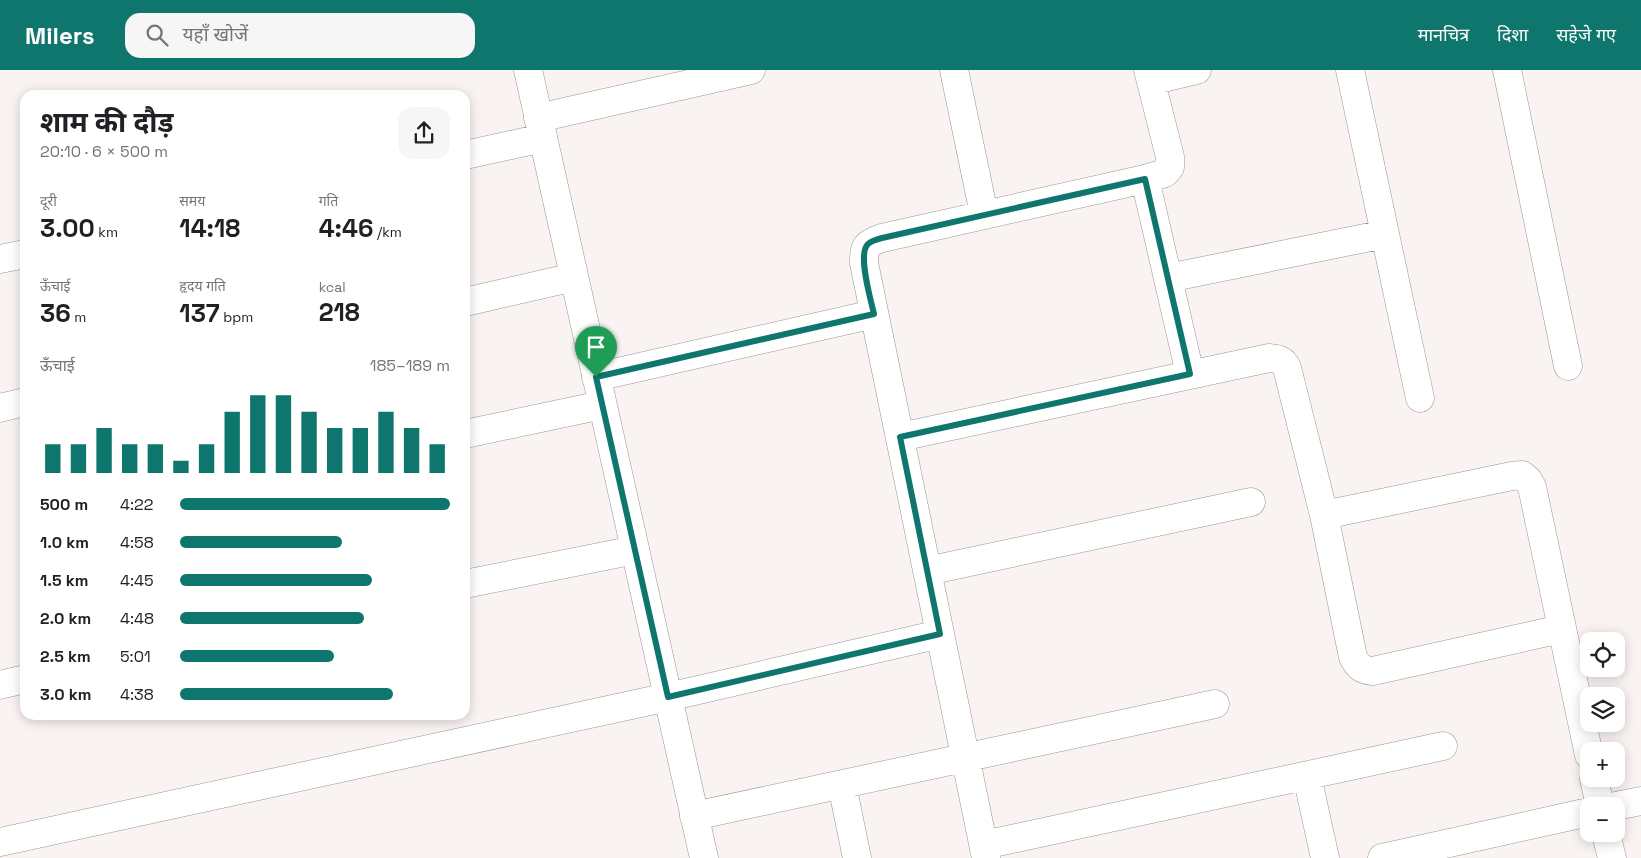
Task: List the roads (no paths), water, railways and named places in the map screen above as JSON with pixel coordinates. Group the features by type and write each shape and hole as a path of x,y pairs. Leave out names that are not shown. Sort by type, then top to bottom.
{"street":[{"path":"528,70 704,858"},
{"path":"470,153 540,128 752,70"},
{"path":"954,70 984,214"},
{"path":"1197,70 1149,76 1170,157 1170,167 1165,173 882,238 868,243 864,251 864,263 874,314 985,852 1306,776 1443,746"},
{"path":"1350,70 1420,398"},
{"path":"1507,70 1568,366"},
{"path":"1145,179 1190,374"},
{"path":"1168,278 1384,234"},
{"path":"0,259 20,255"},
{"path":"470,301 574,277"},
{"path":"596,377 874,314"},
{"path":"900,437 1190,374 1269,358 1278,359 1284,362 1287,368 1324,515 1353,657 1358,666 1364,671 1373,671 1561,629"},
{"path":"0,408 20,403"},
{"path":"470,433 602,405"},
{"path":"1324,515 1522,475 1528,480 1532,487 1586,742"},
{"path":"927,571 1251,502"},
{"path":"470,583 635,550"},
{"path":"0,842 668,697 940,634"},
{"path":"0,685 20,680"},
{"path":"694,816 1214,704"},
{"path":"1306,776 1325,858"},
{"path":"842,784 857,858"},
{"path":"1625,804 1641,801"},
{"path":"1382,858 1580,814"},
{"path":"1608,842 1612,858"}]}
